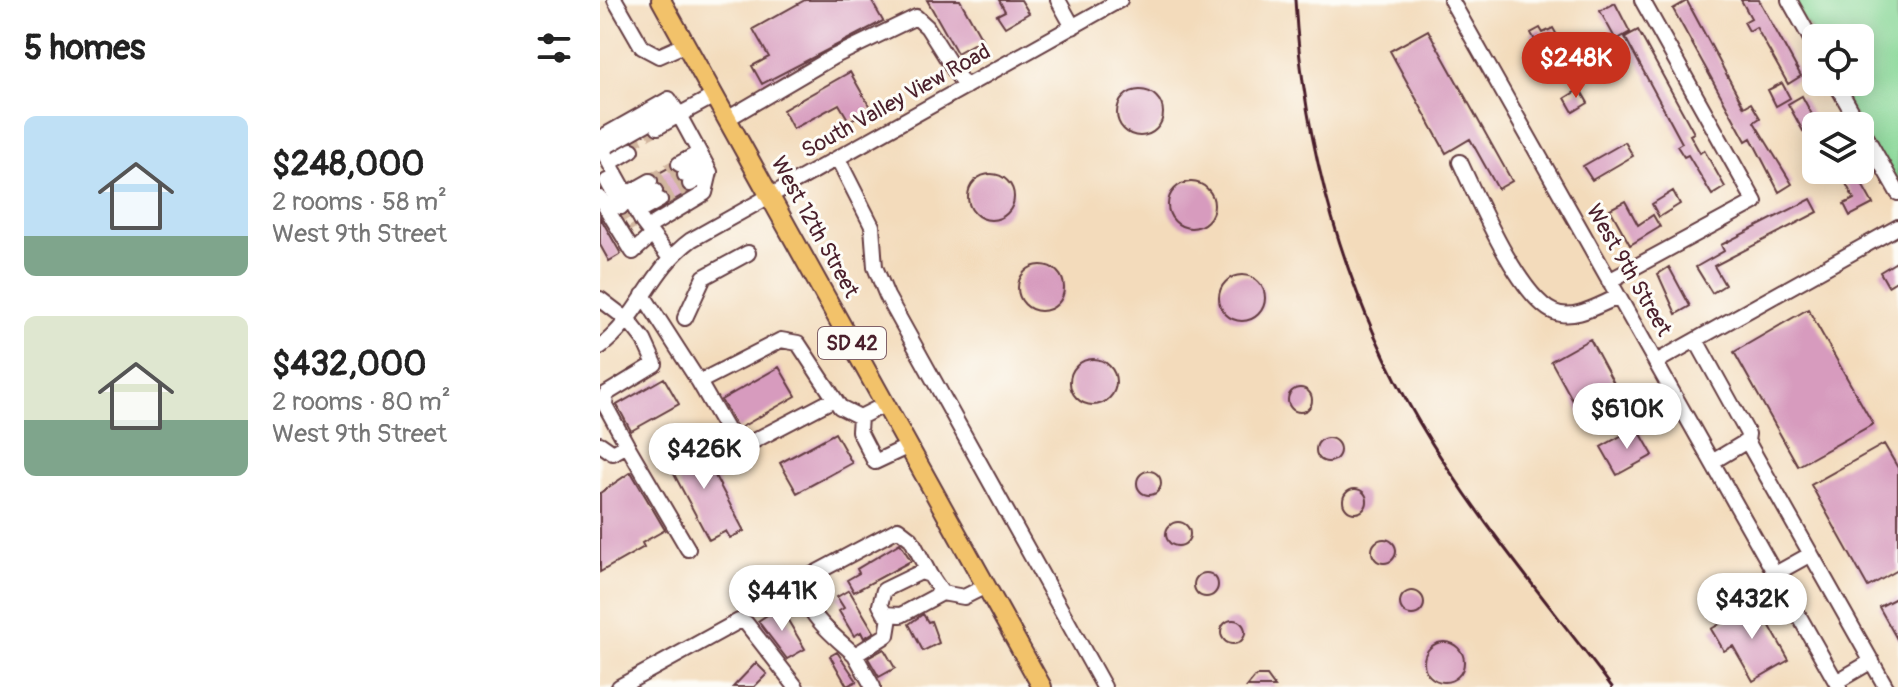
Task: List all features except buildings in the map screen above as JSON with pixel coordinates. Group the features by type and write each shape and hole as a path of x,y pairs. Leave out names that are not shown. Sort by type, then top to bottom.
{"main road":[{"name":"West 12th Street","path":"661,0 1042,687"}],"street":[{"path":"615,0 642,47 659,56 686,44"},
{"path":"1058,0 1073,27"},
{"name":"South Valley View Road","path":"600,347 629,321 669,257 691,240 1120,0"},
{"name":"West 9th Street","path":"1451,0 1837,684"},
{"path":"1609,281 1755,202 1642,0"},
{"path":"1789,0 1802,24"},
{"path":"727,119 833,57 916,17 927,27 965,87"},
{"path":"605,162 714,96"},
{"path":"1843,96 1898,193"},
{"path":"660,131 679,115"},
{"path":"639,241 705,193 705,163 679,115"},
{"path":"605,162 630,147"},
{"path":"838,159 872,226 878,279 1104,687"},
{"path":"605,162 629,204 639,241"},
{"path":"1460,162 1529,293 1554,313 1576,314 1618,297"},
{"path":"705,163 684,174 705,163"},
{"path":"629,204 655,190 629,204"},
{"path":"600,198 639,241 669,257"},
{"path":"1656,362 1898,227"},
{"path":"685,318 704,277 748,253"},
{"path":"643,295 733,441 746,445 834,399"},
{"path":"600,299 629,321 644,340 655,364 606,394 605,405 688,549"},
{"path":"699,382 781,340 798,343 840,407 860,417"},
{"path":"1696,340 1748,434 1747,441 1886,687"},
{"path":"860,417 886,404"},
{"path":"860,417 859,431 875,462 909,446"},
{"path":"1712,462 1747,441"},
{"path":"600,444 613,453 627,445"},
{"path":"873,687 855,655 811,608 804,593 808,577 898,529 911,539 942,593"},
{"path":"1775,574 1811,554"},
{"path":"855,655 887,635 890,617 880,605 884,590 909,575 921,572 930,575"},
{"path":"890,617 901,615 942,593 964,597 986,586"},
{"path":"619,687 641,682 739,621 746,623 796,687"},
{"path":"1837,684 1872,661"}],"green space":[{"path":"1789,0 1898,0 1898,193 1874,151 1874,112 1852,112 1843,96 1874,96 1874,24 1806,24"}],"tunnel":[{"path":"628,143 658,127"},
{"path":"650,181 679,164"},
{"path":"655,191 685,175"},
{"path":"660,200 690,184"},
{"path":"621,207 634,229"}],"railway":[{"path":"1295,0 1307,109 1332,218 1349,271 1393,374 1463,491 1612,687"}]}
